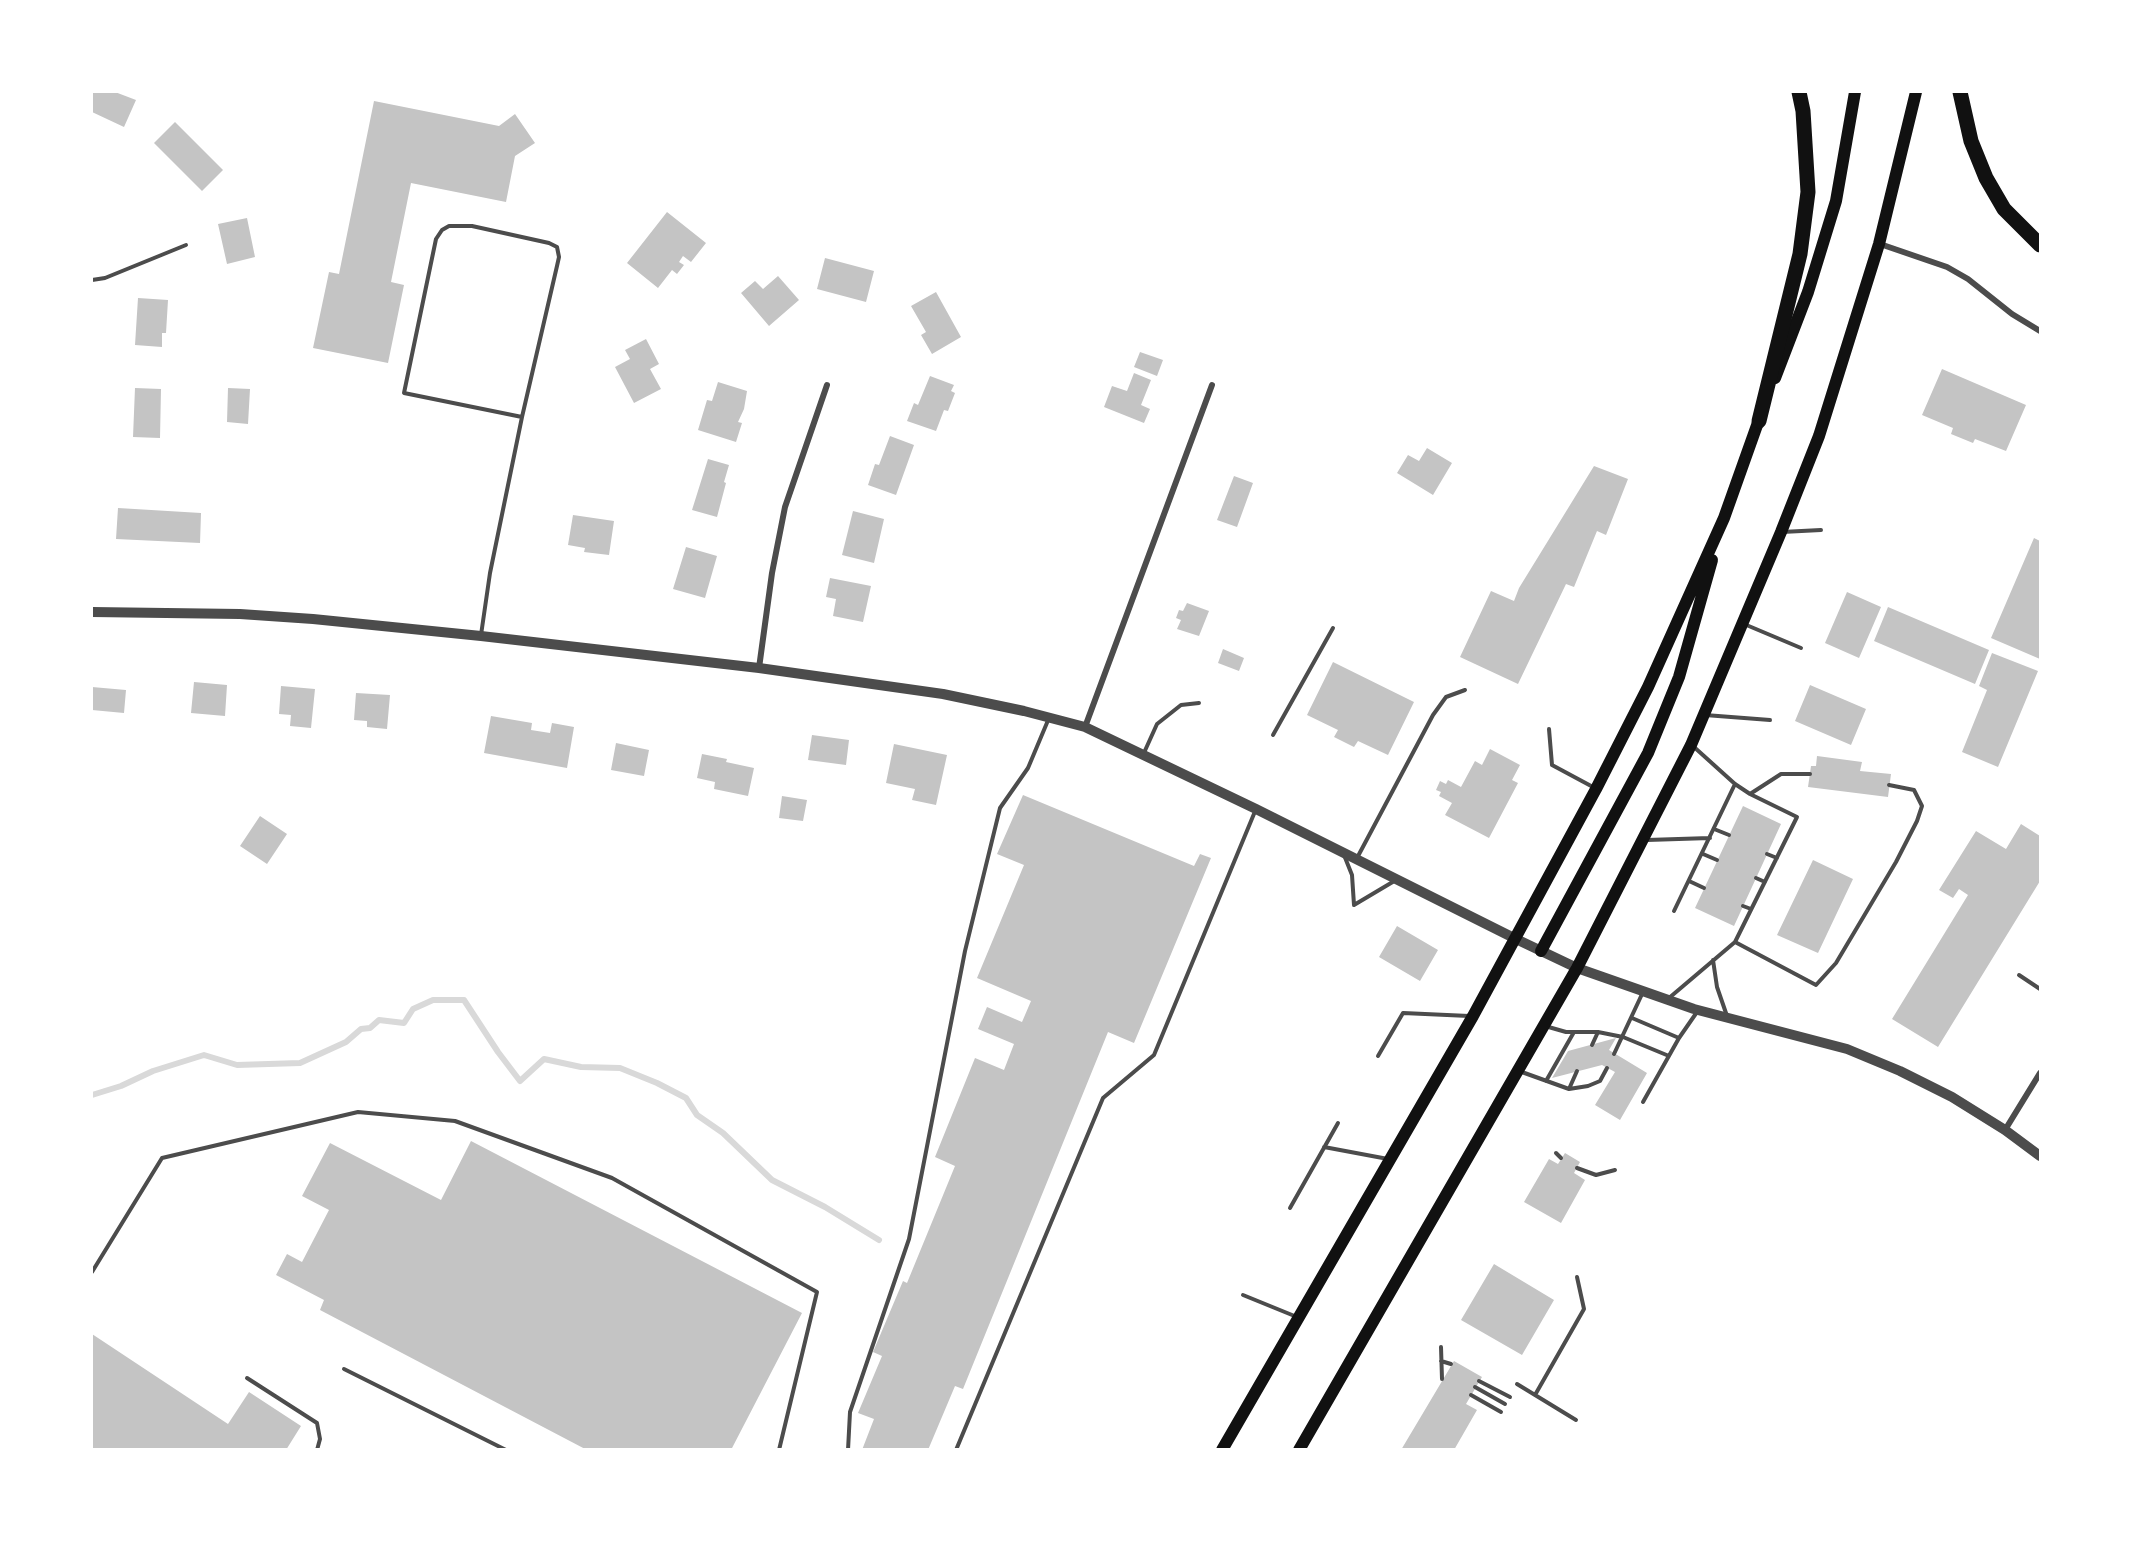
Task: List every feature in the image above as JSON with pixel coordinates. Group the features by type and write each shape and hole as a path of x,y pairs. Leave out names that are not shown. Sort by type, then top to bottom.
{"highway":[{"path":"1759,421 1800,254 1807,174 1803,111 1799,92"},
{"path":"1960,92 1971,141 1986,178 2004,209 2040,245"}],"main road":[{"path":"1541,951 1648,753 1679,677 1724,518 1808,292 1836,201 1855,92"},
{"path":"1301,1449 1577,968 1691,745 1782,532 1819,436 1879,243 1916,92"},
{"path":"1222,1449 1516,939 1648,687 1724,518"}],"street":[{"path":"1879,243 1954,271 1968,279 2012,314 2040,331"},
{"path":"759,668 772,573 785,507 827,385"},
{"path":"1085,728 1212,386"},
{"path":"92,612 240,614 481,636 759,668 944,694 1049,717 1085,728 1143,755 1577,968 1698,1010 1847,1049 1900,1071 1952,1098 2005,1130 2040,1156"},
{"path":"2005,1130 2040,1073"}],"lane":[{"path":"481,636 490,573 522,417 559,257 557,247 549,243 472,226 449,226 442,230 436,239 404,393 522,417"},
{"path":"92,280 105,278 186,245"},
{"path":"1782,532 1821,530"},
{"path":"1743,624 1801,648"},
{"path":"1273,735 1333,628"},
{"path":"1357,859 1433,715 1446,697 1465,690"},
{"path":"1143,755 1156,724 1180,705 1199,703"},
{"path":"1704,715 1770,720"},
{"path":"848,1449 850,1412 909,1239 965,951 1000,808 1028,768 1049,717"},
{"path":"1549,729 1552,765 1596,789"},
{"path":"1667,1000 1735,942 1797,817 1735,784 1691,745"},
{"path":"1750,794 1781,774 1810,774"},
{"path":"1674,910 1735,784"},
{"path":"1735,942 1816,986 1836,963 1896,862 1917,821 1922,806 1914,790 1889,785"},
{"path":"956,1449 1103,1098 1154,1055 1256,809"},
{"path":"1714,829 1729,835"},
{"path":"1643,840 1710,838"},
{"path":"1342,852 1352,875 1354,905 1397,879"},
{"path":"1703,854 1717,860"},
{"path":"1767,854 1777,858"},
{"path":"1756,878 1765,882"},
{"path":"1689,882 1704,888"},
{"path":"1743,906 1751,909"},
{"path":"1713,960 1717,987 1727,1017"},
{"path":"2019,975 2040,989"},
{"path":"1614,1053 1643,991"},
{"path":"1643,1102 1698,1010"},
{"path":"1378,1056 1403,1013 1473,1016"},
{"path":"1632,1018 1680,1038"},
{"path":"1544,1026 1566,1032 1598,1032 1623,1037 1669,1056"},
{"path":"1546,1081 1574,1032"},
{"path":"1592,1045 1598,1032"},
{"path":"1518,1071 1569,1089 1588,1086 1600,1081 1607,1068"},
{"path":"1569,1089 1577,1071"},
{"path":"92,1272 162,1158 358,1112 455,1121 612,1178 817,1293 778,1449"},
{"path":"1290,1208 1338,1123"},
{"path":"1324,1148 1389,1159"},
{"path":"1556,1153 1561,1158"},
{"path":"1577,1167 1596,1175 1615,1170"},
{"path":"1535,1395 1584,1309 1577,1277"},
{"path":"1244,1295 1298,1317"},
{"path":"1441,1347 1442,1379"},
{"path":"1442,1362 1451,1364"},
{"path":"1442,1362 1447,1371"},
{"path":"344,1369 506,1449"},
{"path":"247,1378 317,1423 320,1439 317,1449"},
{"path":"1479,1381 1510,1397"},
{"path":"1518,1384 1576,1420"},
{"path":"1475,1387 1505,1404"},
{"path":"1471,1395 1501,1412"}],"building":[{"path":"92,92 115,92 136,100 124,127 92,112"},
{"path":"374,101 499,126 515,114 535,143 515,156 506,202 411,183 391,282 404,285 388,363 313,348 329,272 339,274"},
{"path":"175,122 223,170 202,191 154,143"},
{"path":"667,212 706,243 691,262 683,256 679,262 684,265 677,274 672,270 658,288 627,263"},
{"path":"247,218 255,257 227,264 218,224"},
{"path":"825,258 874,271 866,302 817,289"},
{"path":"778,276 799,300 769,326 741,293 755,281 763,289"},
{"path":"936,292 961,337 932,354 921,335 926,332 911,306"},
{"path":"138,298 168,300 166,333 162,333 162,347 135,345"},
{"path":"646,339 659,364 650,369 661,389 634,403 615,367 630,359 625,350"},
{"path":"1140,352 1163,360 1157,376 1134,367"},
{"path":"1942,369 2026,405 2006,451 1975,439 1973,443 1951,434 1953,428 1922,415"},
{"path":"1134,373 1151,380 1141,405 1150,409 1144,423 1104,407 1112,386 1127,391"},
{"path":"930,376 954,385 951,391 955,393 948,411 944,410 936,431 907,421 914,403 918,405"},
{"path":"718,382 747,391 744,409 738,422 742,423 736,442 698,430 707,400 712,401"},
{"path":"135,388 161,389 160,438 133,437"},
{"path":"228,388 250,389 248,424 227,422"},
{"path":"890,436 914,445 896,495 868,485 875,464 879,465"},
{"path":"1427,448 1452,463 1433,495 1397,473 1408,455 1419,461"},
{"path":"708,459 729,465 717,517 692,510"},
{"path":"1594,466 1628,479 1606,535 1597,531 1574,587 1566,584 1518,684 1460,657 1491,591 1514,601 1519,588"},
{"path":"1234,476 1253,483 1237,527 1217,520"},
{"path":"118,508 201,513 200,543 116,539"},
{"path":"853,511 884,519 874,563 842,555"},
{"path":"573,515 614,521 609,555 584,552 585,548 568,545"},
{"path":"2034,538 2040,541 2040,659 1991,638"},
{"path":"686,547 717,556 705,598 673,589"},
{"path":"830,578 871,586 863,622 833,616 836,599 826,597"},
{"path":"1847,592 1881,607 1859,658 1825,643"},
{"path":"1187,603 1209,611 1199,636 1177,629 1181,620 1176,618 1179,610 1183,611"},
{"path":"1888,607 1989,650 1975,684 1874,641"},
{"path":"1223,649 1244,658 1239,671 1218,663"},
{"path":"1992,653 2038,671 1998,767 1962,752 1987,690 1979,686"},
{"path":"1333,662 1414,702 1388,755 1358,741 1354,747 1334,737 1338,730 1307,715"},
{"path":"194,682 227,685 225,716 191,713"},
{"path":"1810,685 1866,709 1851,745 1795,721"},
{"path":"281,686 315,689 311,728 290,726 291,715 279,714"},
{"path":"92,687 126,690 124,713 92,710"},
{"path":"356,693 390,695 387,729 367,727 367,721 354,720"},
{"path":"491,716 532,723 531,730 550,733 552,723 574,727 567,768 484,753"},
{"path":"812,735 849,740 846,765 808,760"},
{"path":"616,743 649,750 644,776 611,770"},
{"path":"894,744 947,755 936,805 912,800 915,789 886,783"},
{"path":"1490,749 1520,765 1512,780 1518,783 1489,838 1445,815 1452,803 1439,796 1441,792 1436,790 1440,781 1446,784 1448,780 1461,787 1475,761 1482,765"},
{"path":"702,754 754,768 748,796 714,789 715,782 697,778"},
{"path":"1817,756 1862,762 1860,771 1891,774 1888,797 1808,787 1811,766 1816,766"},
{"path":"1023,795 1194,866 1200,854 1211,858 1134,1043 1108,1032 963,1389 955,1386 928,1450 862,1450 874,1419 858,1413 882,1356 873,1352 903,1281 907,1283 955,1166 935,1157 975,1058 1004,1070 1014,1044 978,1029 987,1007 1022,1022 1031,1001 977,978 1024,865 997,854"},
{"path":"782,796 807,800 803,821 779,818"},
{"path":"1743,806 1781,824 1734,926 1695,908"},
{"path":"260,816 287,834 267,864 240,846"},
{"path":"2021,824 2040,836 2040,881 1938,1047 1892,1019 1968,895 1959,889 1953,898 1939,890 1976,831 2006,849"},
{"path":"1813,860 1853,879 1818,953 1777,935"},
{"path":"1397,926 1438,950 1420,981 1379,957"},
{"path":"1616,1038 1609,1050 1647,1073 1620,1120 1595,1105 1615,1072 1602,1065 1552,1078 1568,1051"},
{"path":"471,1141 802,1313 731,1450 587,1450 320,1310 324,1300 276,1275 287,1254 302,1262 329,1210 302,1196 330,1143 441,1200"},
{"path":"1565,1153 1580,1162 1574,1173 1585,1180 1561,1223 1524,1202 1549,1159 1558,1164"},
{"path":"1494,1264 1554,1300 1522,1355 1461,1320"},
{"path":"92,1334 228,1424 249,1392 301,1426 286,1450 92,1450"},
{"path":"1454,1361 1482,1377 1466,1404 1477,1410 1454,1450 1401,1450"}],"waterway":[{"path":"92,1095 121,1086 153,1071 204,1055 237,1065 300,1063 346,1042 361,1029 370,1028 379,1020 404,1023 413,1009 433,1000 464,1000 520,1081 544,1059 581,1067 620,1068 657,1083 686,1098 697,1115 723,1133 772,1180 825,1207 879,1240"}]}
